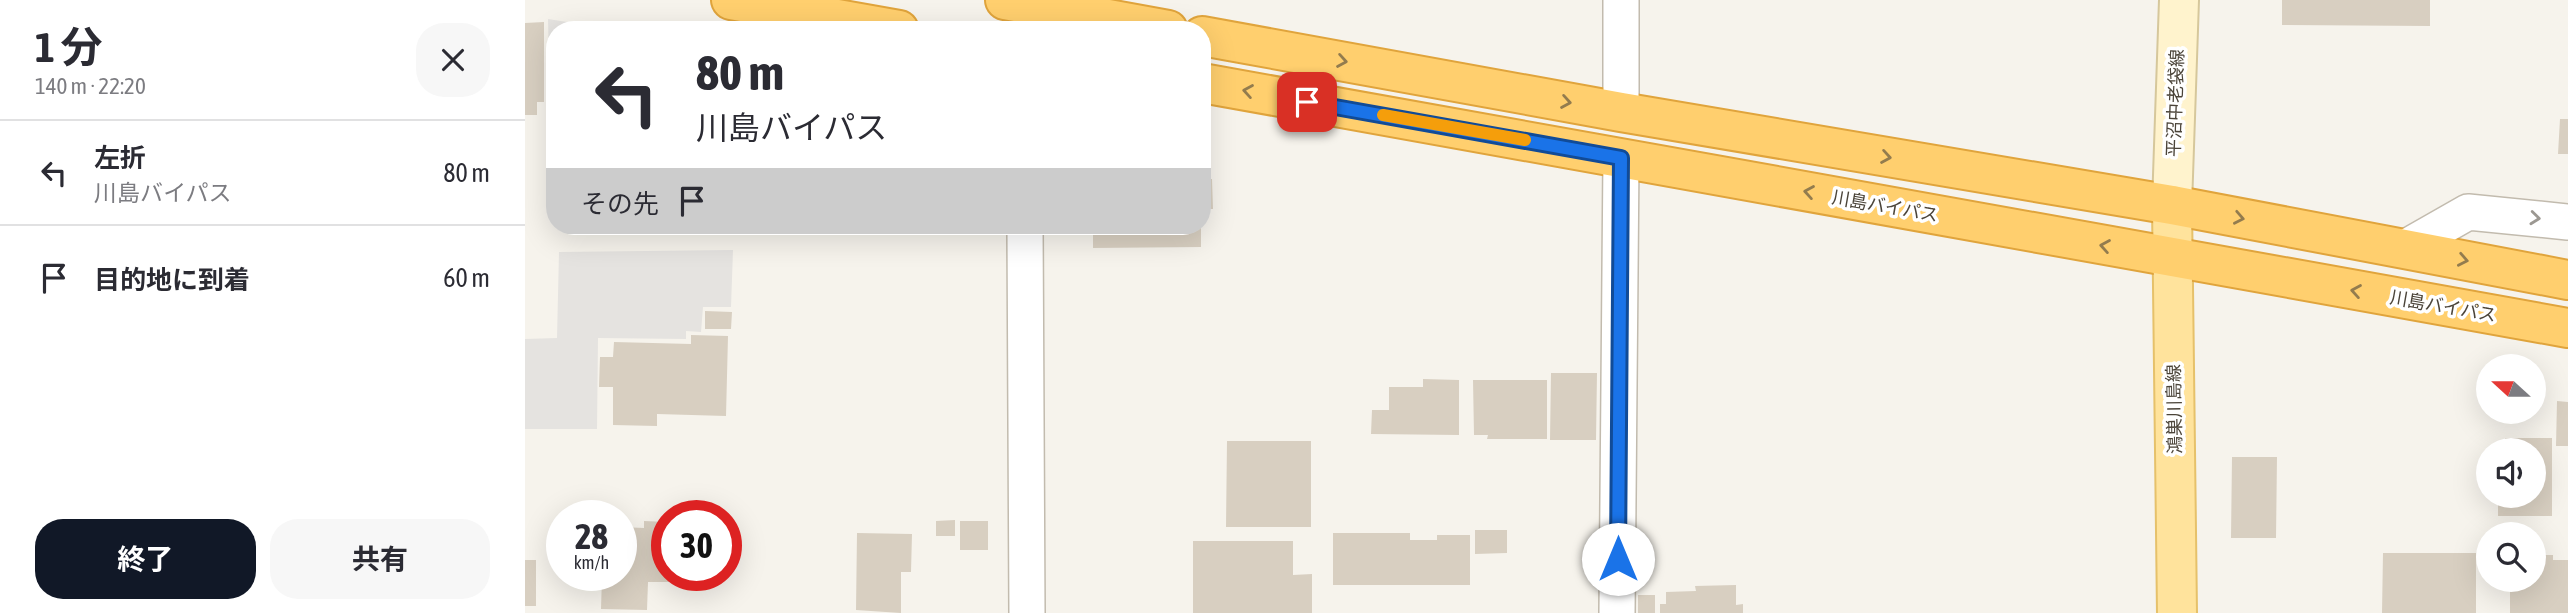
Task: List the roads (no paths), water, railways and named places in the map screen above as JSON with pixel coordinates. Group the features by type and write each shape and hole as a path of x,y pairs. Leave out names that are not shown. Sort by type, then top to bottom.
{"highway":[{"path":"731,0 849,21"},
{"path":"1020,1 1122,21"},
{"path":"1211,38 1621,112 2172,205 2568,280"},
{"name":"川島バイパス","path":"1211,85 2568,328"}],"main road":[{"name":"平沼中老袋線","path":"2172,205 2179,0"},
{"name":"鴻巣川島線","path":"2172,205 2177,613"}],"street":[{"path":"1621,112 1622,0"},
{"path":"1617,613 1621,158"},
{"path":"2403,249 2468,212 2568,222"},
{"path":"1025,235 1027,613"}]}
